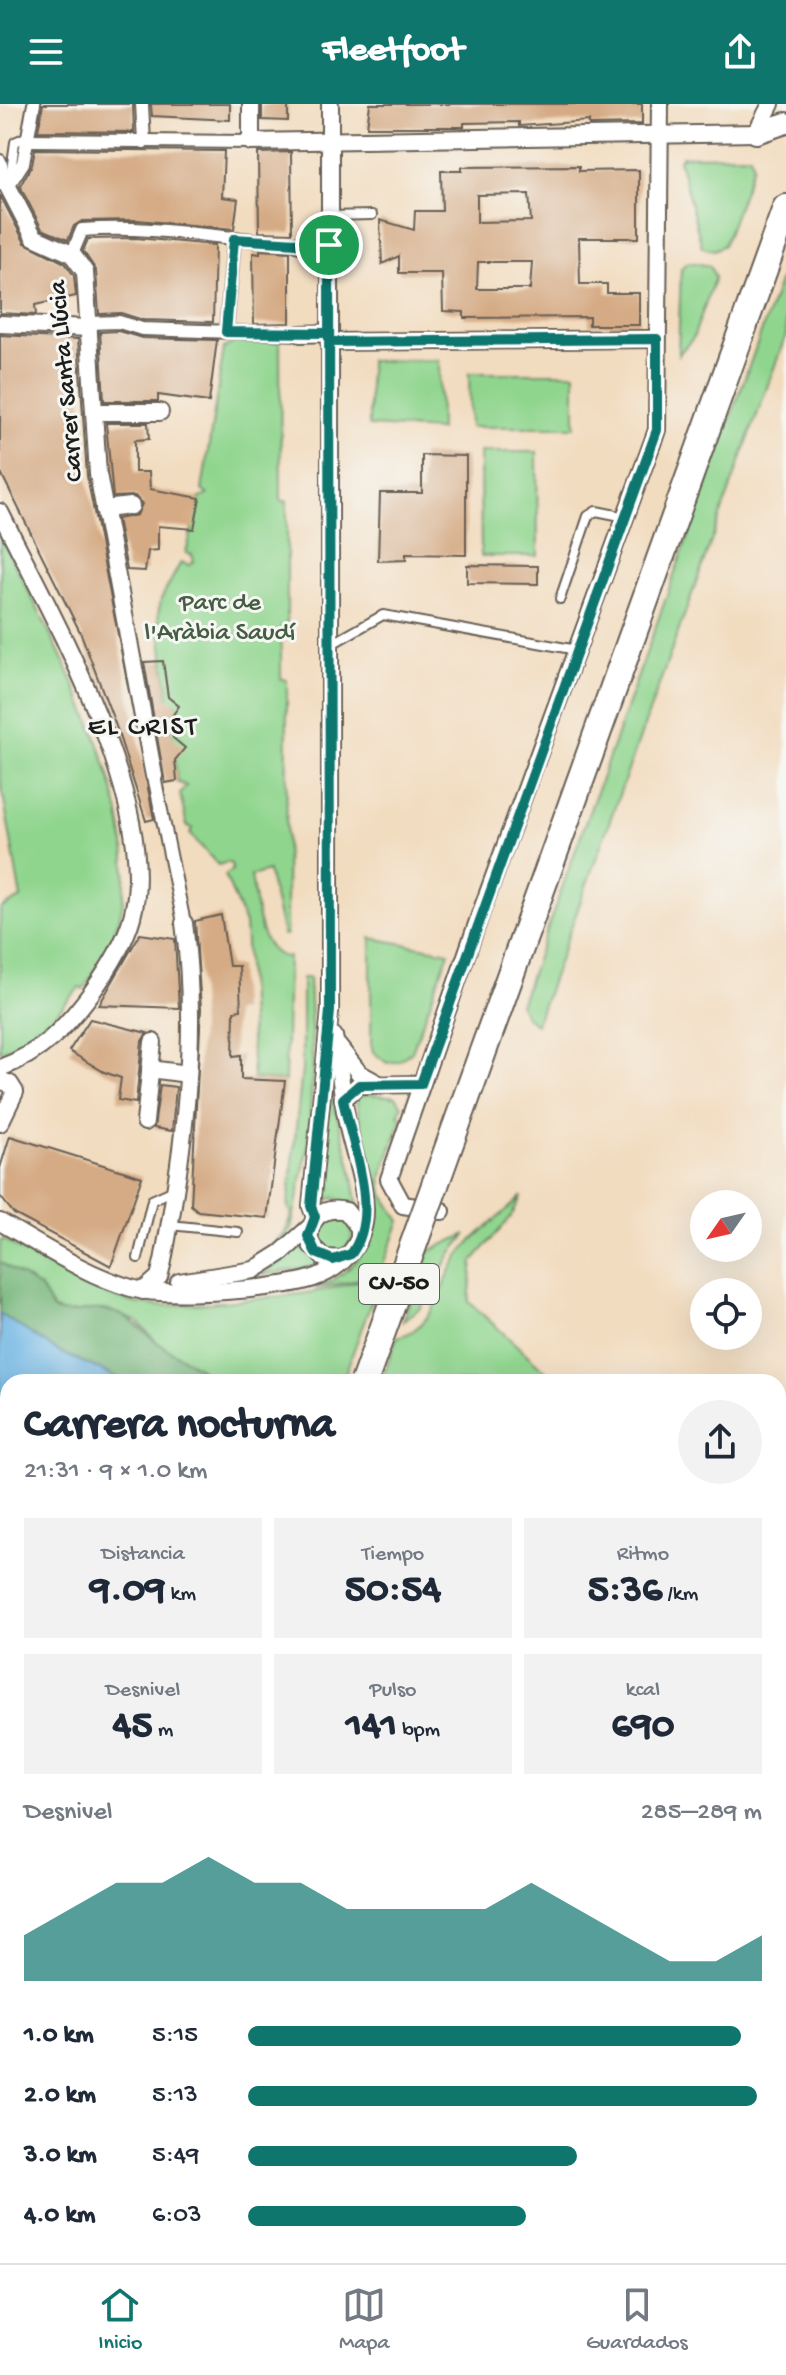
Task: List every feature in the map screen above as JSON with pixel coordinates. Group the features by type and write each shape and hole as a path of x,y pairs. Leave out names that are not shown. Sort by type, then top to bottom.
{"main road":[{"name":"CV-50","path":"367,1374 438,1198 786,208"}],"street":[{"path":"4,183 23,163 34,104"},
{"path":"142,104 144,142"},
{"path":"251,104 251,142"},
{"path":"330,104 330,1011 311,1206 311,1245 316,1253 328,1259 343,1259"},
{"path":"438,1198 403,1205 389,1179 657,430 660,104"},
{"path":"756,133 771,104"},
{"path":"28,138 251,142 659,135 756,133 786,123"},
{"path":"0,161 4,183 34,237 72,254 82,230 166,228 234,239 329,245"},
{"path":"226,332 234,239"},
{"name":"Carrer Santa Llúcia","path":"72,254 85,272 104,509 154,776"},
{"path":"0,324 300,334 329,338 657,339"},
{"path":"95,412 160,412"},
{"name":"Carrer Santa Llúcia","path":"104,509 131,506"},
{"path":"0,512 97,712 121,786 136,858 132,916 117,953 97,985 47,1044 0,1068"},
{"path":"147,1288 159,1277 170,1227 192,1017 184,923 154,776"},
{"path":"0,1222 115,1283 147,1288 160,1294 316,1278 356,1246 364,1223 363,1198 343,1099 330,1011"},
{"path":"145,1122 153,1042"},
{"path":"335,1042 359,1073 377,1083"},
{"path":"150,1069 188,1074"},
{"path":"0,1080 10,1084 15,1092 0,1123"},
{"path":"343,1099 359,1085 421,1084"},
{"path":"170,1227 172,1262 177,1268 214,1274 254,1270 281,1253 330,1209 346,1211 359,1228 359,1237"},
{"path":"147,1288 199,1280 214,1274"}],"lane":[{"path":"329,216 372,215"},
{"path":"560,599 588,516 596,511 626,517"},
{"path":"329,645 383,615 579,651"},
{"path":"138,1258 152,1200 174,1190"},
{"path":"170,1227 238,1232"}],"green space":[{"path":"750,155 753,165 724,245 714,250 702,247 679,160 682,156"},
{"path":"689,262 710,266 715,277 693,338 678,355 681,268"},
{"path":"786,263 786,335 536,1024 526,1017 520,1005"},
{"name":"Parc de l'Aràbia Saudí","path":"229,337 280,340 281,501 287,501 287,625 281,626 281,679 287,680 286,935 283,935 268,871 251,876 264,937 278,954 288,957 285,1081 253,1079 245,924 225,875 232,870 232,865 228,862 218,865 190,834 193,828 187,826 180,794 186,786 177,782 175,756 183,748 173,742 170,715 175,715 179,708 175,703 169,703 158,614 161,599 181,562 189,565 194,561 192,555 186,553 200,498 208,495 202,490 224,348 233,343"},
{"path":"439,360 440,430 369,426 369,361"},
{"path":"469,373 575,373 575,427 470,427"},
{"path":"480,452 537,452 538,556 481,556"},
{"path":"0,536 43,618 87,714 119,812 125,859 123,902 117,926 83,990 79,988 45,1026 0,1052 0,909 21,898 0,777"},
{"path":"371,938 449,952 412,1051 399,1061 387,1063 373,1052 371,1044"},
{"path":"302,978 309,978 313,1067 308,1147 291,1229 280,1244 264,1256 264,1251 284,1235 292,1214 288,1207 302,1070"},
{"path":"330,1090 351,1166 358,1208 336,1198 318,1200"},
{"path":"367,1094 396,1097 402,1106 398,1115 402,1117 381,1178 383,1194 400,1221 381,1270 353,1281 315,1288 343,1273 361,1255 372,1234 374,1186 357,1107 358,1097"},
{"path":"522,1196 511,1217 473,1261 469,1302 548,1374 384,1374 397,1337 420,1325 465,1248"},
{"path":"334,1216 347,1221 352,1234 347,1247 334,1252 321,1247 316,1234 321,1221"},
{"path":"467,1234 452,1252 420,1308 403,1321 427,1252"},
{"path":"4,1239 51,1267 109,1295 151,1305 190,1305 302,1294 342,1286 382,1273 345,1374 205,1374 159,1344 137,1321 105,1310 69,1314 53,1310 40,1288 0,1262 0,1242"},
{"path":"300,1245 320,1263 318,1266 262,1275"},
{"path":"0,1262 40,1288 53,1310 66,1313 103,1310 122,1315 206,1374 109,1374 58,1351 0,1314"}],"water":[{"path":"0,1314 58,1351 109,1374 0,1374"}],"building":[{"path":"43,104 133,104 134,132 38,131"},
{"path":"151,104 230,104 230,120 152,116"},
{"path":"262,104 288,104 288,121 262,120"},
{"path":"370,104 642,104 642,124 589,125 589,121 519,126 519,122 464,123 464,127 367,127"},
{"path":"35,149 224,151 222,197 238,199 234,229 137,220 82,221 74,226 68,240 42,229 20,186 32,165"},
{"path":"291,152 292,233 259,232 258,153"},
{"path":"579,166 579,171 639,170 639,238 579,238 580,284 607,284 607,293 639,293 639,325 589,325 589,317 464,318 464,312 443,311 442,273 399,273 399,256 382,264 380,220 414,230 415,211 442,211 441,171 462,171 462,167","holes":["529,194 531,221 477,222 477,195","478,262 532,262 530,289 477,289"]},
{"path":"0,195 25,243 65,263 74,276 76,296 35,305 36,315 0,313"},
{"path":"136,238 215,245 213,322 143,320 121,313 99,314 96,270 83,251 88,239"},
{"path":"260,250 290,252 290,323 254,324 253,253 260,254"},
{"path":"118,331 142,338 217,340 209,402 158,395 158,401 104,401 100,332"},
{"path":"0,335 78,339 87,476 154,819 146,821 116,726 81,634 0,471"},
{"path":"106,423 148,423 149,439 135,440 135,472 149,472 150,489 200,498 194,529 158,526 158,550 148,551 145,571 127,570 117,519 137,515 142,504 135,496 113,497"},
{"path":"422,455 466,456 466,555 406,554 406,560 378,561 380,493 422,493"},
{"path":"467,565 538,566 538,584 467,583"},
{"path":"163,661 168,697 179,706 170,719 173,738 185,748 175,760 177,781 165,783 144,662"},
{"path":"221,915 229,966 239,966 241,1010 234,1011 233,1056 241,1055 241,1079 285,1081 267,1218 198,1211 191,1205 201,1009 195,921"},
{"path":"140,934 175,939 179,1008 99,1005"},
{"path":"90,1019 147,1033 142,1041 136,1103 118,1100 121,1078 104,1072 69,1051"},
{"path":"160,1085 176,1087 172,1131 154,1128"},
{"path":"10,1136 142,1177 111,1266 14,1214 0,1196 0,1168"}],"district":[{"name":"EL CRIST","path":"143,728"}],"route":[{"path":"329,245 234,239 226,332 288,334 329,333 329,342 657,339 657,430 421,1084 359,1085 343,1099 363,1198 364,1223 351,1254 333,1260 316,1253 308,1236 315,1217 311,1206 330,1011 329,645 329,342 329,245"}]}
